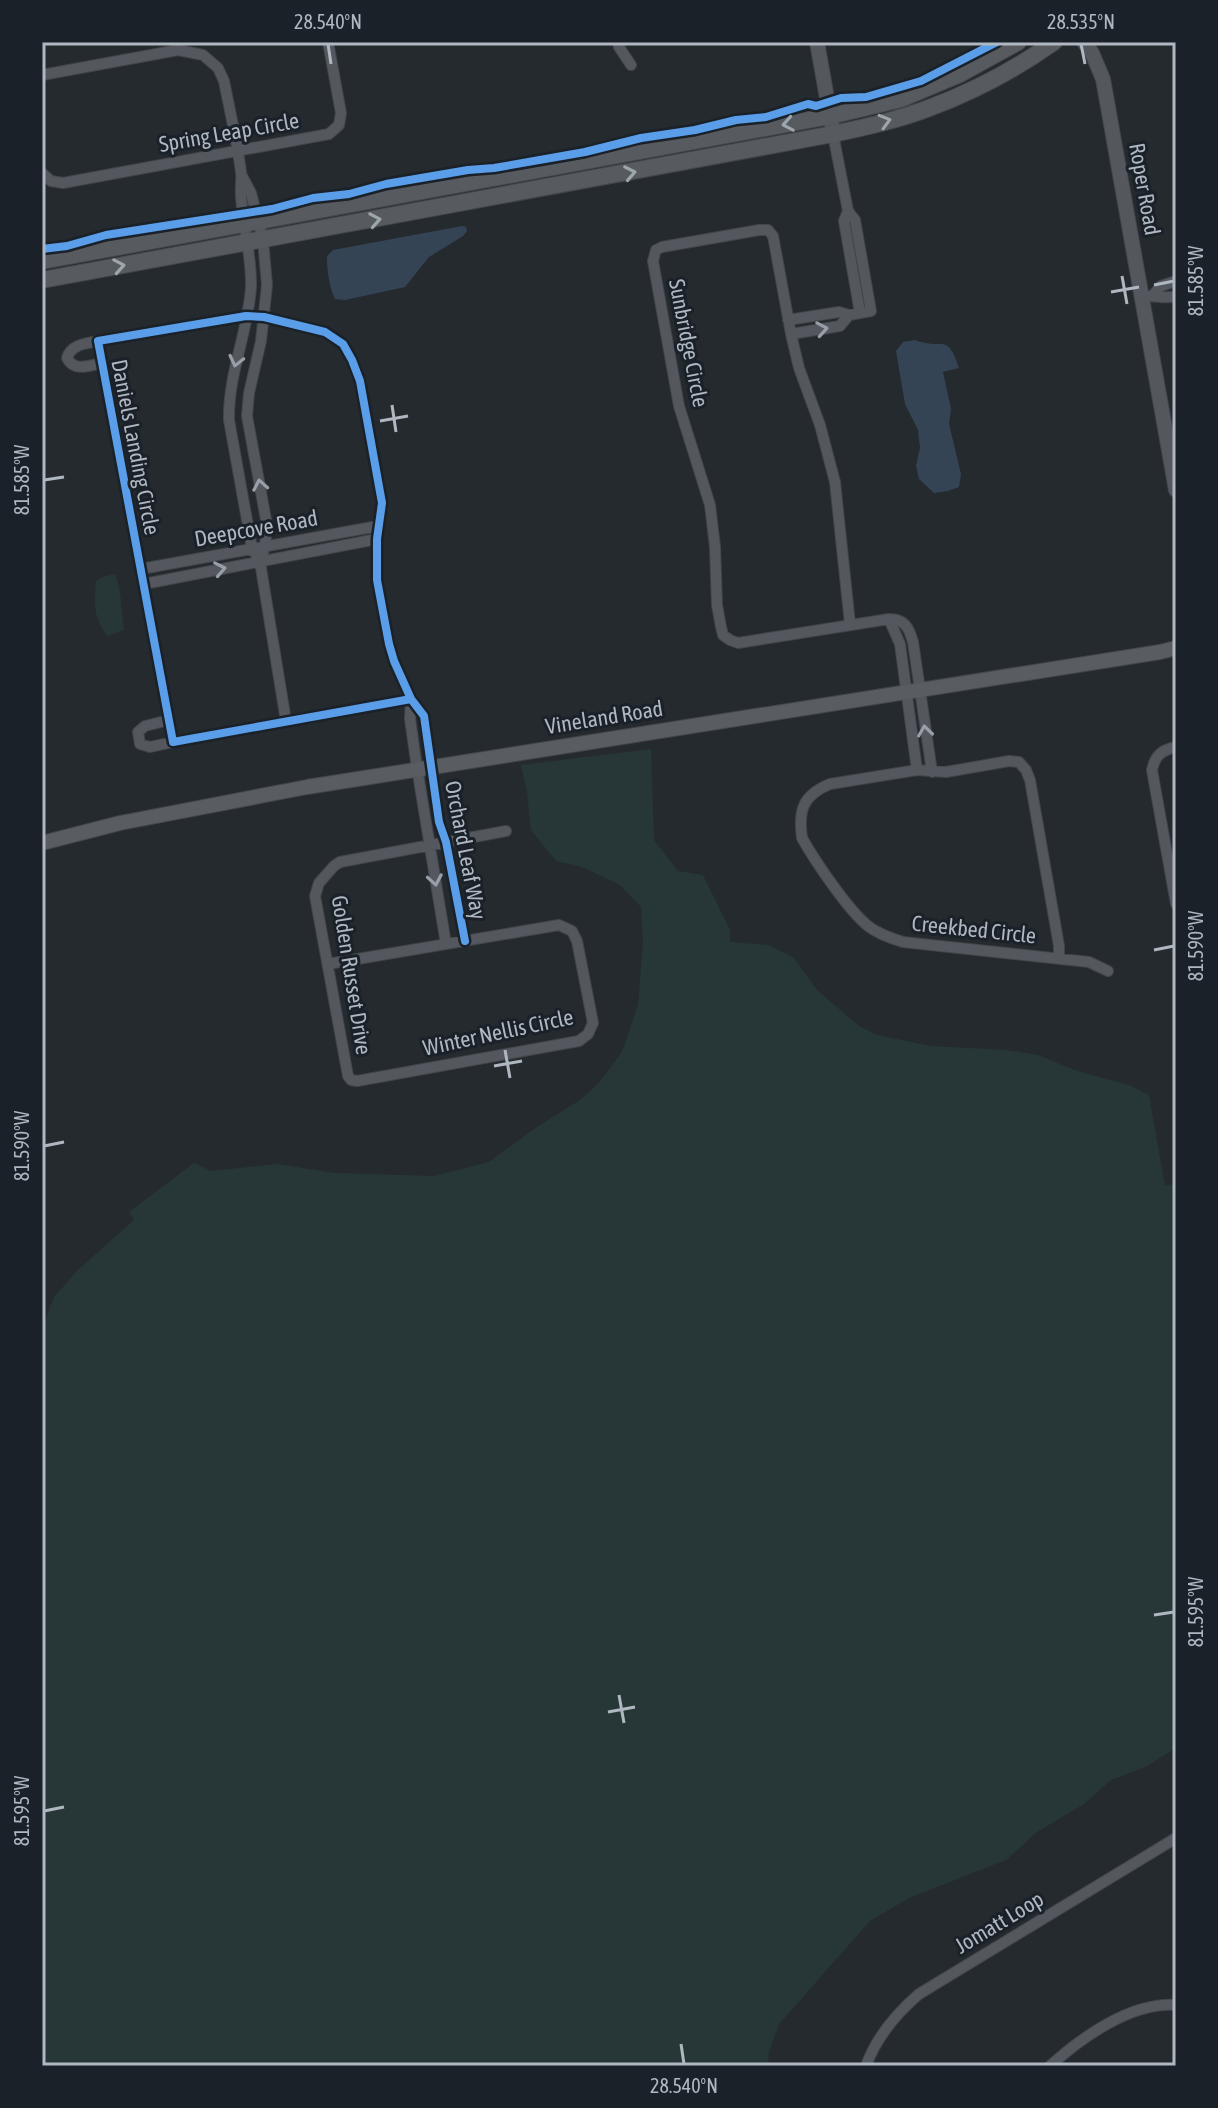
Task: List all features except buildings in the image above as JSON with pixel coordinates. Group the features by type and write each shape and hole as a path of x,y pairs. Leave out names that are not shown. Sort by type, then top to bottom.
{"main road":[{"path":"42,261 830,116 901,99 958,75 1018,42"},
{"path":"42,280 833,134 928,109 981,85 1035,56 1054,42"},
{"name":"Vineland Road","path":"42,843 120,823 424,768 1176,648"}],"street":[{"name":"Spring Leap Circle","path":"42,173 51,181 63,183 329,134 339,125 341,113 328,42"},
{"path":"618,42 631,65"},
{"path":"817,42 848,211 844,221 860,313"},
{"name":"Roper Road","path":"1084,42 1103,79 1148,296 1176,490"},
{"path":"42,75 178,50 203,55 218,68 224,81 241,174 251,193 251,222 267,285 261,341 247,416 267,525 260,562"},
{"name":"Sunbridge Circle","path":"850,624 835,482 820,425 799,368 773,236 768,230 656,250 653,261 679,406 710,505 717,605 723,635 738,643 889,619"},
{"path":"255,241 246,316 228,401 229,420 252,548 260,562 286,721"},
{"path":"1148,296 1161,286 1176,281"},
{"path":"251,285 267,285"},
{"path":"1148,296 1164,299 1176,296"},
{"path":"788,320 839,312 860,313"},
{"path":"791,334 840,326 860,313"},
{"name":"Daniels Landing Circle","path":"173,742 98,341 246,316 264,317 325,332 343,344 360,381 382,503 377,539 377,580 394,661 411,699 424,716 424,768"},
{"path":"98,341 76,346 67,358 75,367 102,363"},
{"name":"Deepcove Road","path":"141,569 378,526"},
{"name":"Deepcove Road","path":"144,584 377,539"},
{"path":"917,770 913,691 913,642 904,623 889,619 900,644 913,691 932,772"},
{"path":"900,644 913,642"},
{"path":"169,720 145,726 138,732 140,744 150,747 411,699"},
{"name":"Daniels Landing Circle","path":"411,699 412,729 424,768"},
{"path":"412,729 425,727"},
{"path":"1176,747 1161,751 1152,770 1173,873 1176,904"},
{"name":"Creekbed Circle","path":"1059,959 1030,780 1019,762 946,772 917,770 830,784 808,796 802,809 802,838 856,915 884,936 903,942 1059,959 1089,962 1108,971"},
{"name":"Orchard Leaf Way","path":"424,768 446,842 465,941"},
{"name":"Orchard Leaf Way","path":"424,768 429,845 446,944"},
{"path":"426,816 438,813"},
{"name":"Golden Russet Drive","path":"351,1080 315,896 319,883 340,862 506,831"},
{"name":"Winter Nellis Circle","path":"328,964 559,925 572,931 577,941 593,1023 588,1034 579,1041 351,1080"},
{"name":"Jomatt Loop","path":"866,2066 888,2027 919,1994 1176,1838"},
{"path":"1050,2066 1087,2035 1127,2014 1176,2005"}],"shaded area":[{"path":"115,574 124,630 107,636 96,610 96,581"},
{"path":"651,749 654,840 678,871 703,875 730,930 730,942 768,945 793,957 818,991 859,1026 877,1035 931,1046 1038,1055 1077,1071 1129,1085 1149,1095 1165,1186 1176,1184 1176,1748 1147,1766 1111,1780 1084,1804 1037,1832 1006,1860 909,1898 870,1921 779,2024 769,2052 768,2066 42,2066 42,1328 54,1297 78,1270 134,1220 129,1212 194,1163 211,1171 277,1164 334,1173 434,1176 489,1162 580,1100 599,1083 622,1052 638,1005 643,942 641,907 620,885 582,867 556,861 531,830 521,765"}],"water":[{"path":"462,226 467,231 463,236 429,257 405,287 345,300 335,299 327,261 333,250"},
{"path":"915,340 947,346 959,368 943,372 951,409 949,424 961,474 959,487 948,491 934,493 919,479 916,466 920,448 918,430 905,404 896,351 903,342"}],"cycle path":[{"path":"42,249 67,246 106,235 272,209 386,184 585,152 641,138 766,117 808,104 816,106 841,98 866,97 921,81 997,42"},
{"path":"411,699 173,742 98,341 246,316 264,317 325,332 343,344 360,381 382,503 377,539 377,580 389,644 411,699 424,716 439,822 446,842 465,941"}]}
